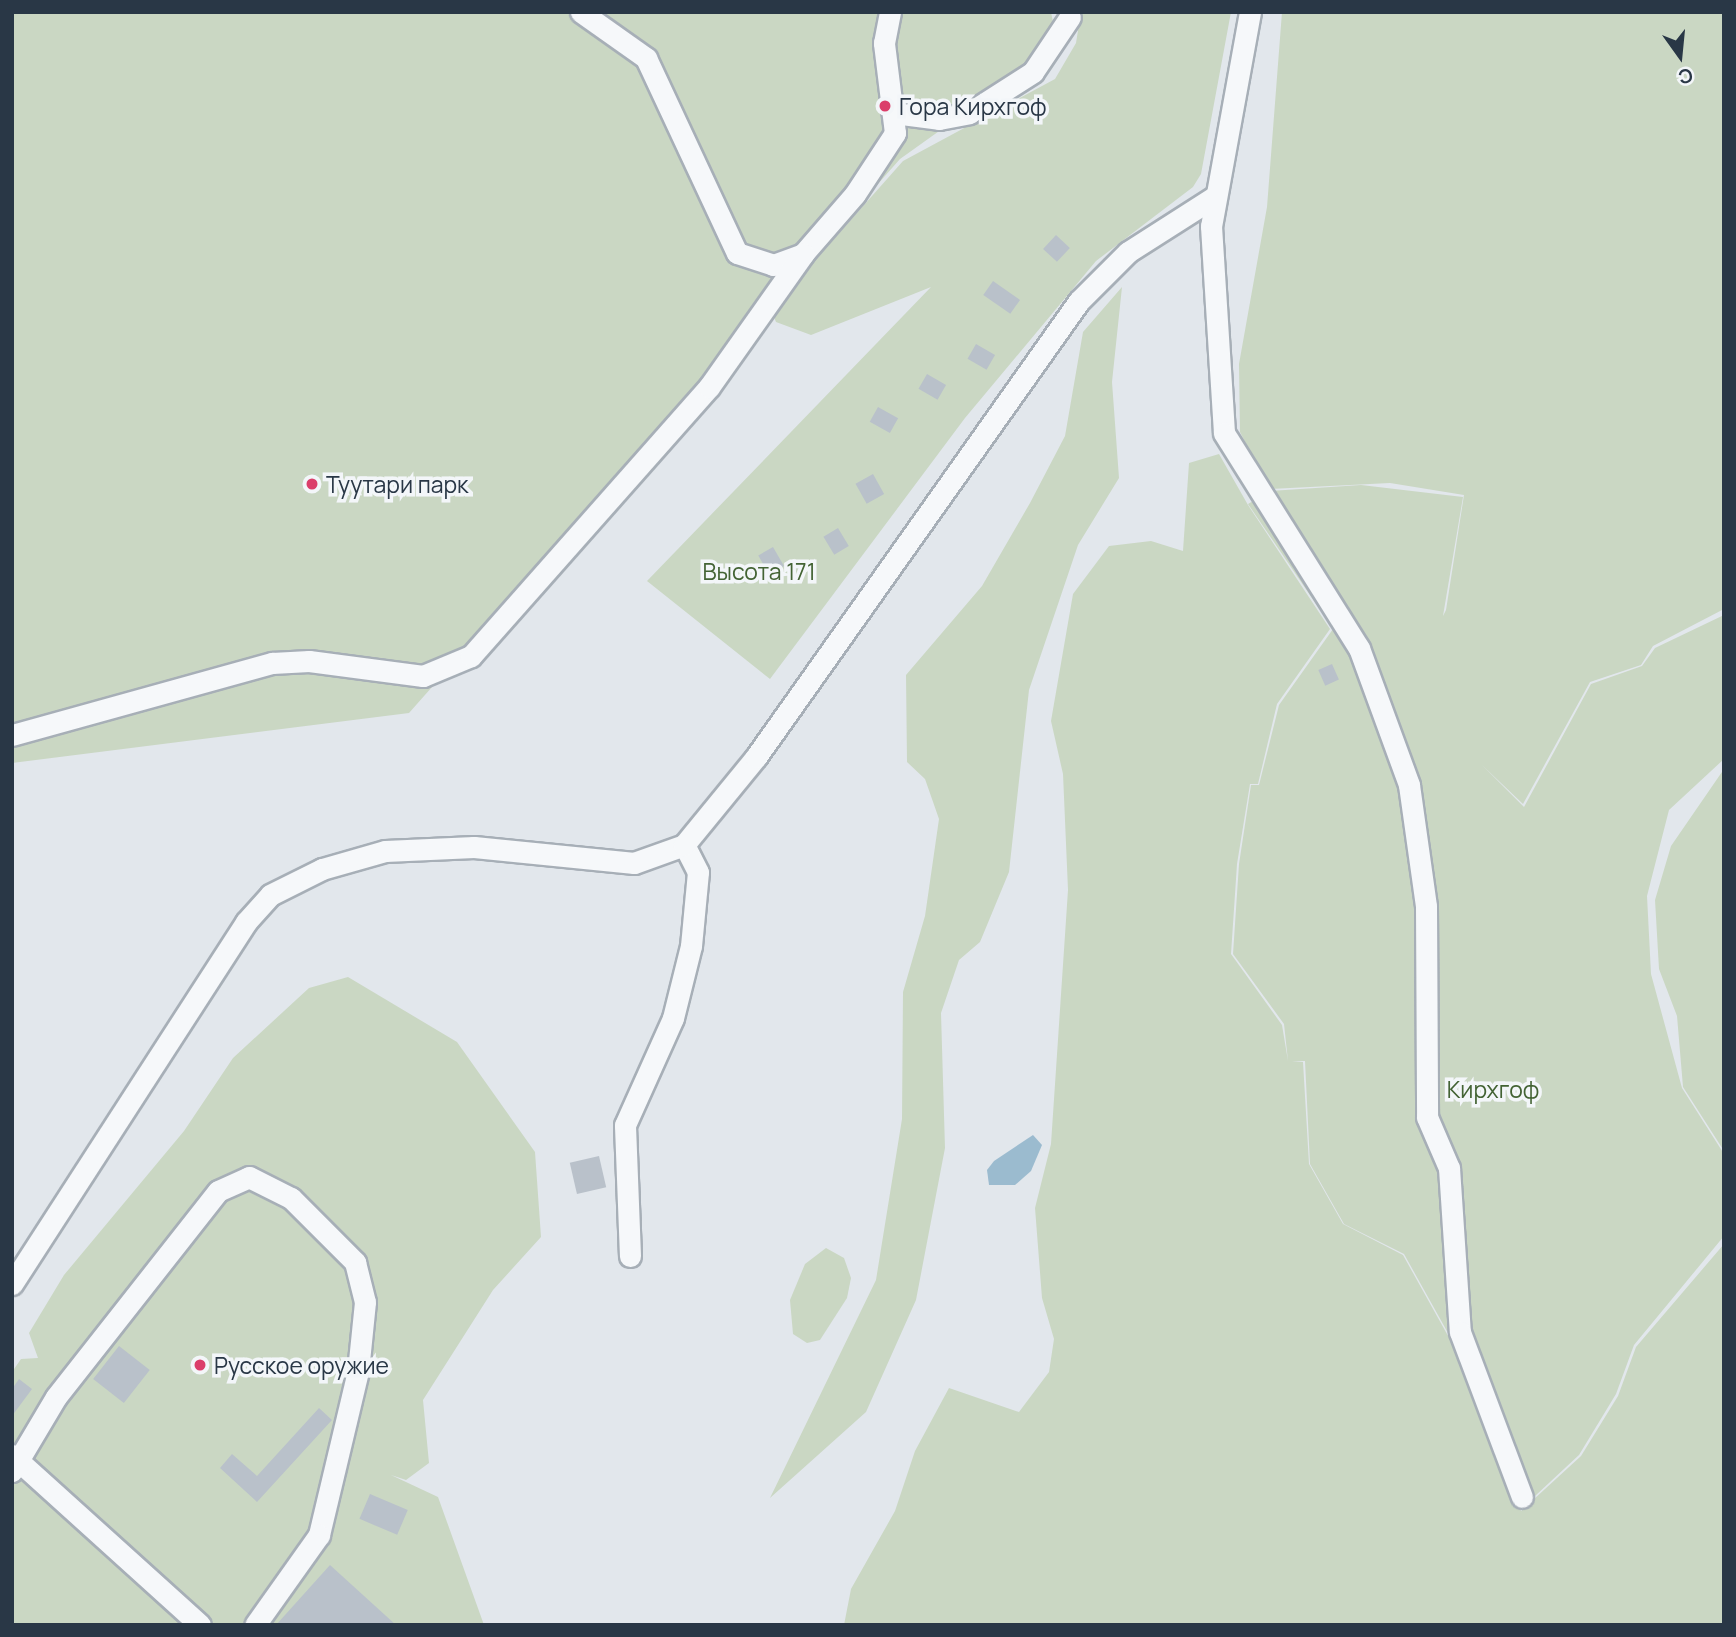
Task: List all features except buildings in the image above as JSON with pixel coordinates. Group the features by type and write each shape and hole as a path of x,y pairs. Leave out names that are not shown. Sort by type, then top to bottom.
{"street":[{"path":"582,12 646,58 737,253 773,265 803,254"},
{"path":"12,735 272,663 309,661 423,676 471,656 716,378 803,254 855,194 895,133 884,43 890,12"},
{"path":"1250,12 1214,197 1210,265 1224,433 1359,648 1409,785 1426,906 1427,1117 1449,1168 1460,1332 1522,1497"},
{"path":"894,113 939,118 969,113 1033,72 1069,14"},
{"path":"12,1284 246,922 270,895 322,869 385,851 474,847 634,863 684,845 756,757 1079,301 1128,252 1214,197"},
{"path":"630,1256 625,1125 673,1018 691,946 698,872 684,845"},
{"path":"200,1625 14,1462 56,1396 218,1191 249,1177 291,1198 355,1262 365,1302 358,1371 319,1535 255,1625"}],"green space":[{"name":"Туутари парк","path":"12,12 1051,12 1053,22 1043,57 900,159 409,713 12,763"},
{"name":"Высота 171","path":"1081,12 1231,12 1201,174 1193,187 1096,261 965,418 770,679 647,581 931,287 811,335 776,322 771,310 903,161 1055,79 1076,43"},
{"name":"Кирхгоф","path":"1282,12 1724,12 1724,609 1653,646 1641,665 1590,682 1523,804 1482,765 1524,807 1591,684 1642,666 1655,648 1724,615 1724,759 1669,810 1647,896 1651,974 1682,1088 1724,1154 1724,1236 1634,1345 1616,1394 1579,1455 1522,1508 1453,1342 1404,1254 1344,1224 1310,1164 1305,1061 1292,1061 1303,1062 1309,1164 1343,1224 1403,1255 1452,1343 1521,1511 1581,1456 1618,1396 1636,1347 1724,1244 1724,1625 844,1625 851,1589 895,1511 915,1451 949,1388 1019,1412 1049,1372 1054,1339 1042,1298 1035,1208 1051,1144 1068,890 1063,774 1051,721 1073,594 1109,546 1151,541 1183,551 1189,463 1219,454 1248,505 1330,629 1277,704 1258,784 1250,784 1237,864 1231,954 1282,1025 1288,1061 1284,1024 1233,954 1239,864 1251,785 1259,785 1279,705 1333,629 1248,504 1270,491 1361,485 1463,497 1443,616 1446,610 1464,495 1390,483 1269,489 1240,432 1239,364 1267,207"},
{"path":"1122,287 1112,382 1119,478 1078,545 1029,690 1009,872 980,942 959,960 941,1013 945,1148 916,1300 866,1412 770,1498 876,1280 902,1119 903,992 925,916 939,819 925,779 907,762 906,675 982,586 1030,503 1065,436 1083,332"},
{"path":"1724,769 1724,1151 1683,1087 1677,1016 1659,969 1655,900 1671,846"},
{"name":"Русское оружие","path":"348,977 457,1042 535,1152 541,1237 493,1290 423,1400 429,1463 406,1480 391,1475 438,1497 484,1625 12,1625 12,1372 21,1359 38,1358 29,1333 64,1275 184,1131 233,1058 309,988"},
{"path":"826,1248 844,1258 851,1278 847,1298 820,1340 807,1343 793,1334 790,1300 805,1264"}],"water":[{"path":"1033,1135 1042,1145 1031,1171 1015,1185 989,1185 987,1170 994,1161"}],"place":[{"name":"Гора Кирхгоф","path":"885,106"},
{"name":"Туутари парк","path":"312,484"},
{"name":"Русское оружие","path":"200,1365"}]}
